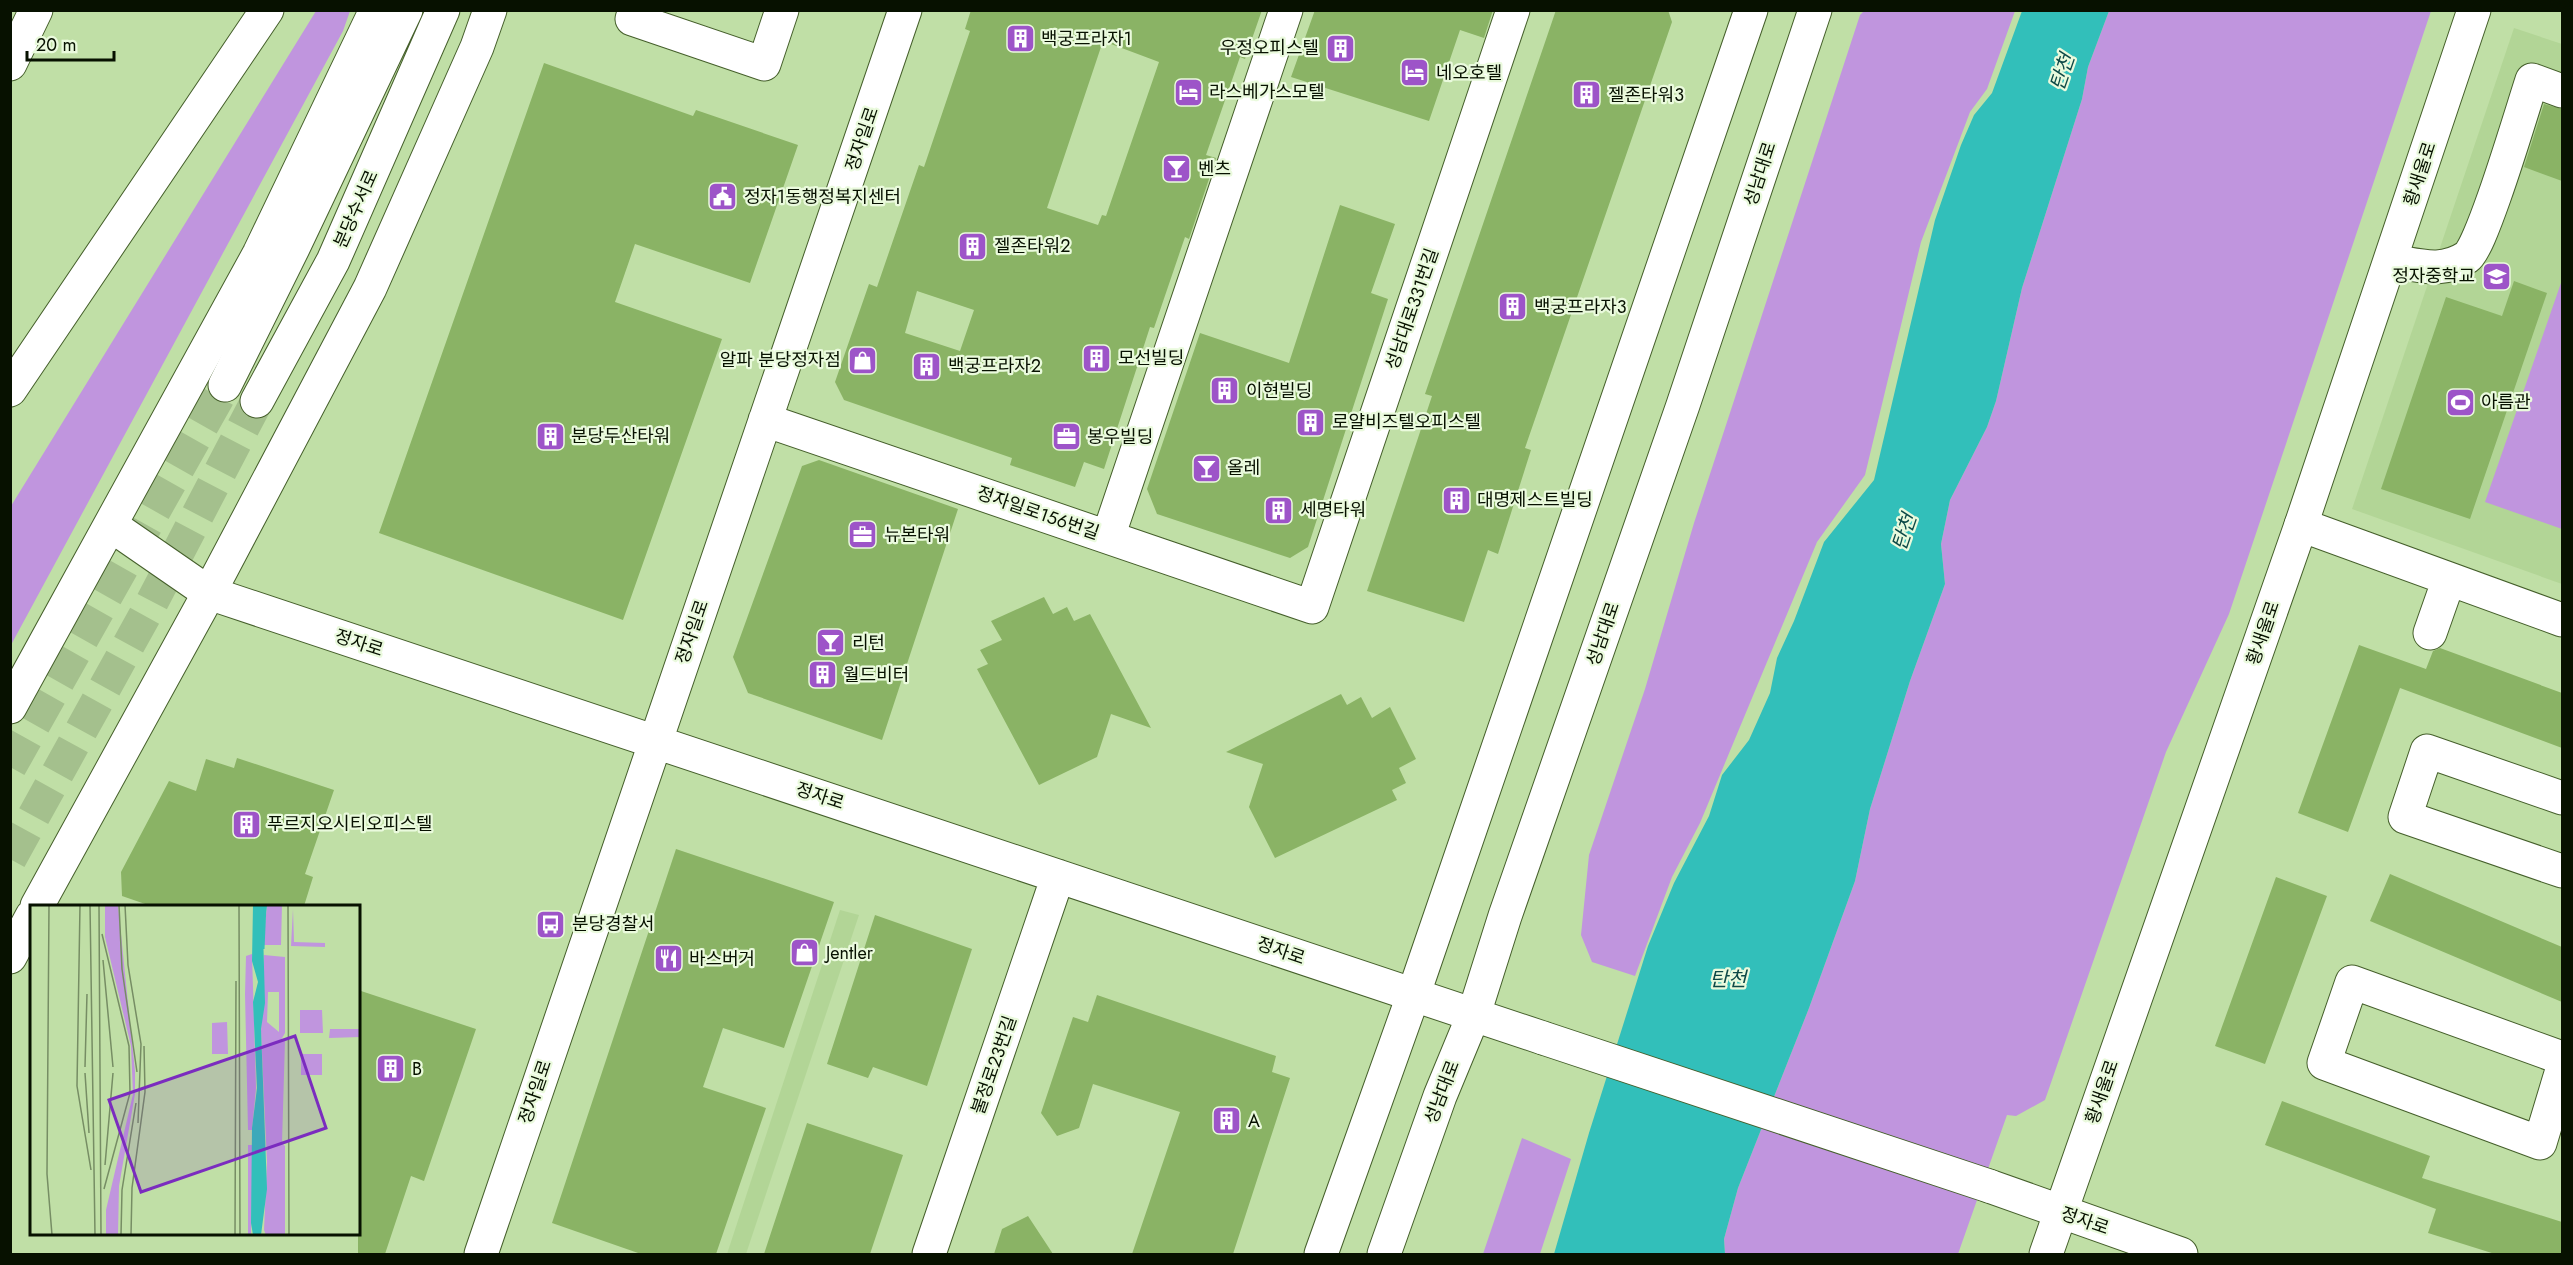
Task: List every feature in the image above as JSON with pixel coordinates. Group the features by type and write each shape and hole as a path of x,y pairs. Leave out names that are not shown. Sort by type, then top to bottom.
{"main road":[{"path":"10,64 36,10"},
{"path":"10,390 267,10"},
{"path":"10,706 112,526 259,254 376,10"},
{"path":"225,386 305,225 406,10"},
{"name":"분당수서로","path":"257,401 333,261 443,10"},
{"path":"38,905 209,593 370,288 477,47 490,10"},
{"path":"634,10 632,19 764,64 782,10"},
{"name":"정자일로","path":"481,1254 654,740 905,10"},
{"path":"1108,537 1286,10"},
{"name":"성남대로331번길","path":"1312,607 1513,10"},
{"path":"1321,1254 1413,996 1751,10"},
{"name":"성남대로","path":"1384,1254 1440,1096 1474,1014 1505,916 1683,405 1815,10"},
{"name":"황새울로","path":"2046,1254 2301,525 2474,10"},
{"path":"2391,261 2439,269 2469,256 2484,226 2532,80 2562,91"},
{"name":"정자일로156번길","path":"765,420 1312,607"},
{"path":"2301,525 2562,620"},
{"name":"정자로","path":"112,526 209,593 1989,1186 2181,1254"},
{"path":"2430,633 2449,579"},
{"path":"2562,798 2427,751 2405,817 2562,872"},
{"name":"불정로23번길","path":"929,1254 1058,876"},
{"path":"10,957 30,920"},
{"path":"2562,1058 2352,982 2324,1063 2540,1143 2562,1070"}],"shaded area":[{"path":"316,11 350,11 343,31 11,645 11,506"},
{"path":"1864,11 2015,11 1987,89 1970,112 1921,242 1865,475 1817,542 1700,823 1672,877 1635,976 1592,962 1581,935 1589,855 1645,689 1694,523 1860,15"},
{"path":"2109,11 2431,11 2229,614 2166,752 2045,1100 2016,1116 2007,1115 1958,1254 1725,1254 1724,1239 1738,1188 1809,1008 1855,881 1870,809 1910,681 1945,584 1941,544 1950,500 1987,427 1996,401 2022,288 2082,99 2088,67"},
{"name":"정자중학교","path":"2514,28 2562,44 2562,584 2352,509"},
{"path":"2562,280 2562,529 2485,502"},
{"path":"840,910 859,915 746,1254 727,1254"},
{"path":"1522,1138 1571,1159 1540,1254 1483,1254"}],"water":[{"name":"탄천","path":"2022,11 2109,11 2088,67 2082,99 2022,288 1996,401 1987,427 1950,500 1941,544 1945,584 1910,681 1870,809 1855,881 1809,1008 1738,1188 1724,1239 1725,1254 1554,1254 1589,1133 1648,946 1674,883 1709,816 1722,775 1749,740 1770,693 1777,658 1794,621 1824,542 1874,480 1935,220 1961,145 1974,115 1992,93"}],"building":[{"path":"971,10 1262,10 1245,59 1240,57 1206,155 1216,158 1189,239 1185,237 1154,328 1150,327 1104,469 1084,462 1075,487 1010,465 1012,458 844,400 835,382 869,284 877,287 919,165 924,167 970,31 965,29","holes":["1103,41 1159,62 1106,216 1102,215 1098,225 1047,208","917,291 974,310 960,351 905,333"]},
{"path":"1315,10 1493,10 1484,38 1460,30 1429,121 1291,77"},
{"path":"1556,10 1668,10 1672,22 1525,448 1531,450 1498,554 1488,550 1464,622 1367,591 1432,396 1425,394"},
{"name":"분당두산타워","path":"544,63 693,116 696,110 798,145 750,283 635,244 615,302 722,339 623,620 379,533"},
{"path":"2544,104 2562,109 2562,181 2524,167"},
{"path":"1340,205 1395,224 1371,293 1388,299 1308,547 1290,558 1157,514 1147,489 1200,333 1289,363"},
{"name":"아름관","path":"2514,281 2547,293 2470,519 2381,489 2446,297 2502,316"},
{"path":"819,460 958,509 882,740 748,693 733,657 802,466"},
{"path":"1044,597 1053,614 1067,607 1074,621 1090,614 1151,728 1111,714 1097,757 1039,785 977,669 988,664 980,650 1002,640 991,621"},
{"path":"2359,645 2426,669 2433,651 2440,648 2562,693 2562,748 2400,688 2348,832 2298,813"},
{"path":"1341,694 1347,705 1361,697 1372,718 1390,707 1416,759 1399,768 1406,783 1392,790 1397,800 1275,858 1249,807 1263,764 1226,752"},
{"path":"237,758 334,790 305,874 313,877 304,905 148,905 122,896 121,872 169,781 196,791 206,759 234,768"},
{"path":"676,849 834,902 784,1048 723,1028 703,1087 766,1108 716,1254 641,1254 552,1223"},
{"path":"2390,874 2562,947 2562,1002 2370,921"},
{"path":"2276,877 2327,896 2265,1064 2215,1046"},
{"path":"875,915 972,949 927,1086 873,1067 868,1078 827,1064"},
{"path":"360,991 476,1029 424,1181 411,1176 385,1254 358,1254 358,1235 360,1235"},
{"name":"A","path":"1097,995 1276,1056 1272,1072 1290,1078 1233,1254 1132,1254 1180,1112 1093,1084 1079,1128 1057,1136 1041,1113 1073,1017 1088,1022"},
{"path":"2282,1101 2430,1156 2422,1178 2562,1222 2562,1254 2495,1254 2428,1233 2436,1209 2265,1145"},
{"path":"807,1123 903,1155 870,1254 764,1254"},
{"path":"1028,1216 1053,1254 994,1254 1002,1229"}],"tunnel":[{"path":"10,767 225,385"},
{"path":"10,859 150,606 257,401"}],"place":[{"name":"백궁프라자1","path":"1020,39"},
{"name":"우정오피스텔","path":"1340,48"},
{"name":"네오호텔","path":"1415,73"},
{"name":"라스베가스모텔","path":"1188,92"},
{"name":"젤존타워3","path":"1587,95"},
{"name":"벤츠","path":"1177,169"},
{"name":"정자1동행정복지센터","path":"723,197"},
{"name":"젤존타워2","path":"973,246"},
{"name":"정자중학교","path":"2496,276"},
{"name":"백궁프라자3","path":"1513,307"},
{"name":"모선빌딩","path":"1097,358"},
{"name":"알파 분당정자점","path":"862,360"},
{"name":"백궁프라자2","path":"927,366"},
{"name":"이현빌딩","path":"1225,391"},
{"name":"아름관","path":"2460,402"},
{"name":"로얄비즈텔오피스텔","path":"1311,422"},
{"name":"분당두산타워","path":"550,436"},
{"name":"봉우빌딩","path":"1066,437"},
{"name":"올레","path":"1206,468"},
{"name":"대명제스트빌딩","path":"1456,500"},
{"name":"세명타워","path":"1279,510"},
{"name":"뉴본타워","path":"863,535"},
{"name":"리턴","path":"831,643"},
{"name":"월드비터","path":"822,675"},
{"name":"푸르지오시티오피스텔","path":"246,824"},
{"name":"분당경찰서","path":"551,924"},
{"name":"Jentler","path":"805,953"},
{"name":"바스버거","path":"668,959"},
{"name":"B","path":"391,1069"},
{"name":"A","path":"1227,1121"}]}
